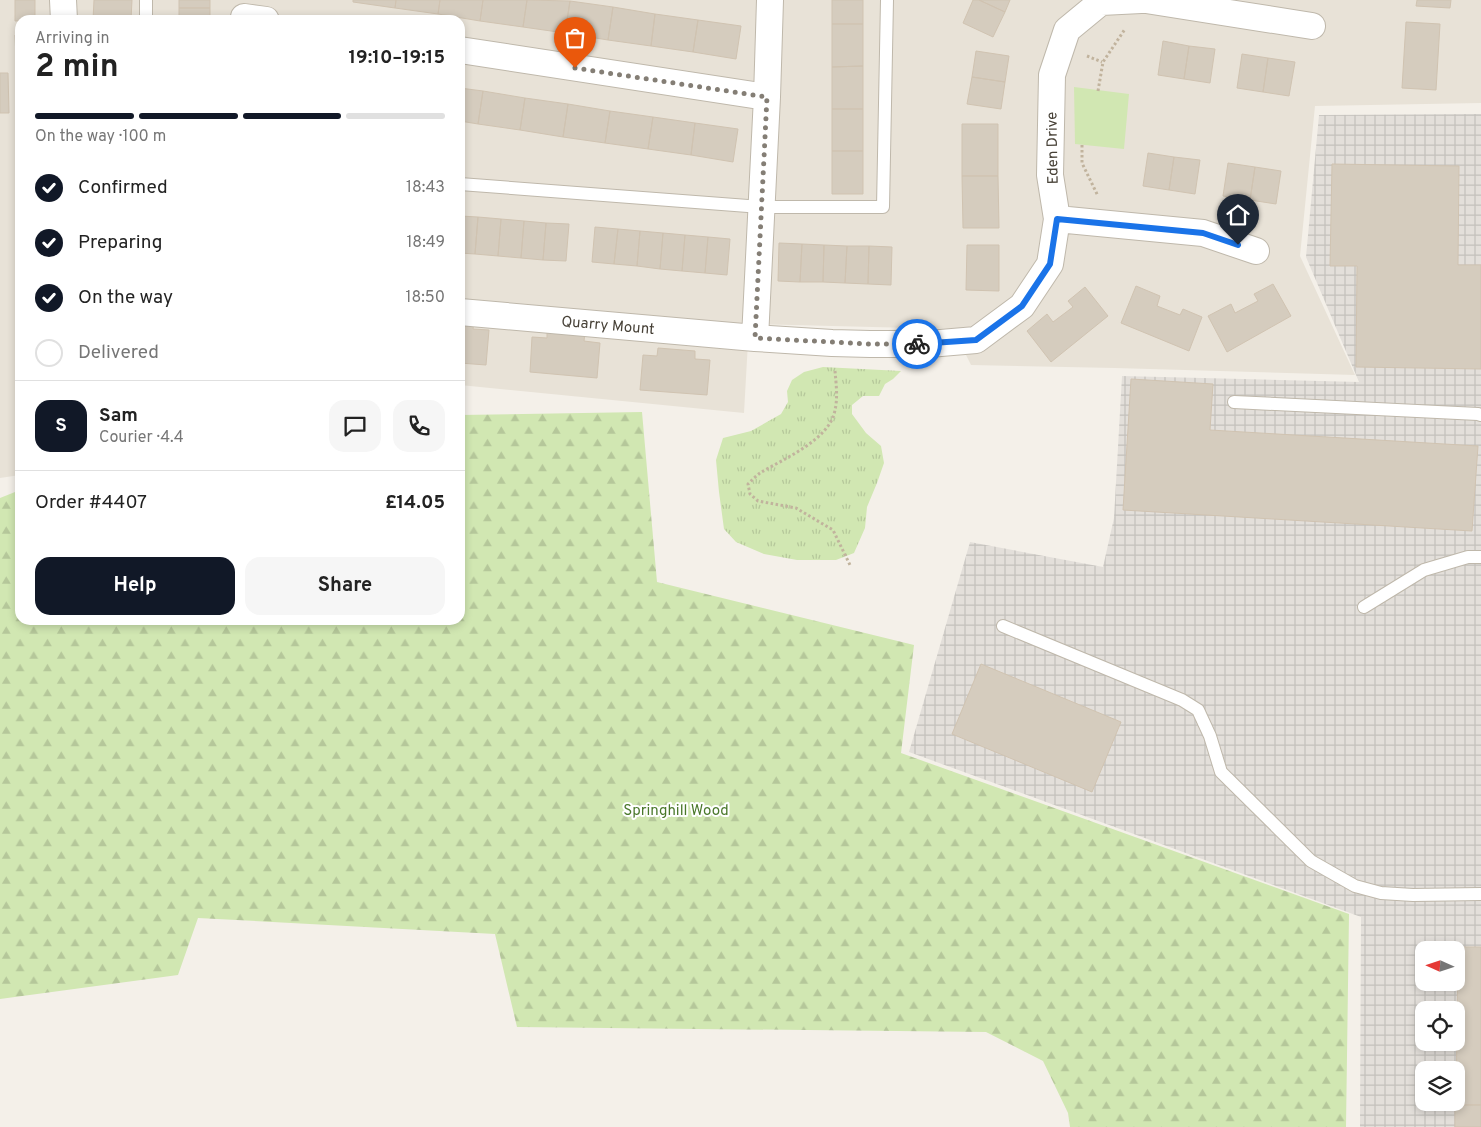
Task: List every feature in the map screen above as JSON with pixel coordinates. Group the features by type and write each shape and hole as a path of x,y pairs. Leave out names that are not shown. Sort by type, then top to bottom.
{"street":[{"path":"63,0 64,15"},
{"path":"755,338 770,0"},
{"name":"Eden Drive","path":"755,338 870,344 929,344 976,340 1022,306 1050,264 1057,219 1050,175 1052,75 1067,30 1101,2 1141,0"},
{"path":"1146,0 1312,26"},
{"path":"465,51 767,97"},
{"path":"1057,219 1203,233 1256,251"},
{"name":"Quarry Mount","path":"465,312 755,338"}],"lane":[{"path":"146,0 146,15"},
{"path":"465,184 761,206 883,207 887,0"},
{"path":"1234,402 1481,415"},
{"path":"1364,608 1424,570 1468,557 1481,557"},
{"path":"1003,626 1182,700 1198,710 1210,736 1221,772 1311,861 1355,886 1381,894 1481,894"}],"path":[{"path":"1098,91 1103,62 1129,23"},
{"path":"1082,145 1082,163 1112,224"},
{"path":"832,343 836,384 835,410 830,424 808,445 789,458 758,474 748,484 750,494 758,501 796,508 833,530 851,567"}],"shaded area":[{"path":"0,0 1481,0 1481,103 1315,106 1300,256 1355,375 971,365 953,329 749,324 744,413 465,385 465,15 15,15 15,476 0,478"},
{"path":"1481,114 1481,1127 1360,1127 1361,917 909,752 970,542 1103,567 1114,518 1122,376 1359,382 1306,257 1319,115"}],"green space":[{"path":"1074,87 1129,94 1124,149 1075,144"},
{"path":"823,367 901,371 885,384 879,396 863,396 852,405 852,414 866,433 881,446 884,463 867,507 865,528 854,553 836,560 797,560 764,554 736,542 724,529 716,460 723,438 751,431 781,414 788,402 787,391 792,380 804,372"},
{"name":"Springhill Wood","path":"642,412 657,582 914,645 901,753 1349,914 1346,1127 1070,1127 1068,1113 1043,1061 986,1032 517,1027 495,934 198,918 178,975 0,999 0,498 15,492 15,625 465,625 465,415"}],"building":[{"path":"15,0 35,0 35,15 15,15"},
{"path":"94,0 132,0 131,15 93,15"},
{"path":"179,0 210,0 210,8 179,8"},
{"path":"353,0 396,0 395,8 353,2"},
{"path":"396,0 440,0 438,14 395,8"},
{"path":"440,0 483,0 480,21 465,18 465,15 438,14"},
{"path":"483,0 527,0 523,27 480,21"},
{"path":"527,0 570,1 565,33 523,27"},
{"path":"832,0 863,0 863,24 832,24"},
{"path":"973,0 979,0 1005,12 993,37 963,23"},
{"path":"979,0 1010,0 1005,12"},
{"path":"1417,0 1451,0 1450,8 1416,6"},
{"path":"570,1 613,7 608,40 565,33"},
{"path":"613,7 655,14 651,46 608,40"},
{"path":"179,8 210,8 210,15 179,15"},
{"path":"655,14 698,20 693,52 651,46"},
{"path":"698,20 741,26 736,59 693,52"},
{"path":"1406,22 1440,24 1436,90 1402,88"},
{"path":"832,24 863,24 863,66 832,67"},
{"path":"1163,41 1189,46 1184,79 1158,75"},
{"path":"1189,46 1215,49 1210,83 1184,79"},
{"path":"976,51 1009,56 1005,82 972,77"},
{"path":"1242,54 1268,58 1263,92 1237,88"},
{"path":"1268,58 1295,62 1289,96 1263,92"},
{"path":"863,66 863,109 832,109 832,67"},
{"path":"0,73 8,73 9,113 0,113"},
{"path":"972,77 1005,82 1001,109 967,104"},
{"path":"465,89 483,91 478,124 465,122"},
{"path":"483,91 525,98 520,130 478,124"},
{"path":"525,98 568,104 563,137 520,130"},
{"path":"568,104 610,111 605,143 563,137"},
{"path":"832,109 863,109 863,151 832,151"},
{"path":"610,111 653,117 648,149 605,143"},
{"path":"653,117 695,123 691,155 648,149"},
{"path":"695,123 738,129 733,162 691,155"},
{"path":"962,124 998,124 998,176 962,176"},
{"path":"832,151 863,151 863,194 832,194"},
{"path":"1148,153 1174,157 1169,190 1143,186"},
{"path":"1174,157 1200,160 1195,194 1169,190"},
{"path":"1228,163 1255,167 1250,200 1223,196"},
{"path":"1332,164 1459,166 1458,265 1481,265 1481,369 1356,367 1357,266 1330,266"},
{"path":"1255,167 1281,171 1276,204 1250,200"},
{"path":"962,176 998,176 999,228 963,228"},
{"path":"465,216 478,217 475,254 465,253"},
{"path":"478,217 501,219 498,256 475,254"},
{"path":"501,219 524,221 521,258 498,256"},
{"path":"524,221 546,223 543,260 521,258"},
{"path":"546,223 569,224 566,261 543,260"},
{"path":"595,227 618,229 614,264 592,262"},
{"path":"618,229 640,231 637,266 614,264"},
{"path":"640,231 663,233 660,269 637,266"},
{"path":"663,233 685,235 682,271 660,269"},
{"path":"685,235 708,237 705,273 682,271"},
{"path":"708,237 730,239 727,275 705,273"},
{"path":"779,243 802,244 800,282 778,281"},
{"path":"802,244 824,245 823,282 800,282"},
{"path":"824,245 847,246 845,283 823,282"},
{"path":"967,245 999,245 999,291 966,290"},
{"path":"847,246 869,246 868,284 845,283"},
{"path":"869,246 892,247 891,285 868,284"},
{"path":"1273,284 1291,316 1227,352 1208,316 1231,304 1235,313 1258,301 1254,294"},
{"path":"1136,286 1160,296 1157,306 1180,315 1183,309 1202,317 1189,351 1121,323"},
{"path":"1085,287 1108,316 1051,362 1027,331 1047,314 1053,322 1073,307 1068,301"},
{"path":"465,320 474,321 473,329 489,330 486,365 465,363"},
{"path":"547,330 585,333 584,341 600,343 597,378 530,372 532,337 547,338"},
{"path":"658,348 695,351 695,359 710,360 707,395 640,390 643,355 657,356"},
{"path":"1131,379 1213,384 1210,430 1478,446 1472,531 1123,510"},
{"path":"981,664 1121,722 1092,792 952,734"},
{"path":"1465,947 1481,947 1481,1105 1465,1105 1465,1061 1457,1061 1457,1051 1465,1051 1465,1001 1457,1001 1457,991 1465,991"},
{"path":"1465,1105 1481,1105 1481,1127 1455,1127 1455,1111 1465,1111"}],"way so far":[{"path":"575,68 767,97 755,338 870,344 917,344"}],"route":[{"path":"917,344 976,340 1022,306 1050,264 1057,219 1203,233 1238,245"}]}
